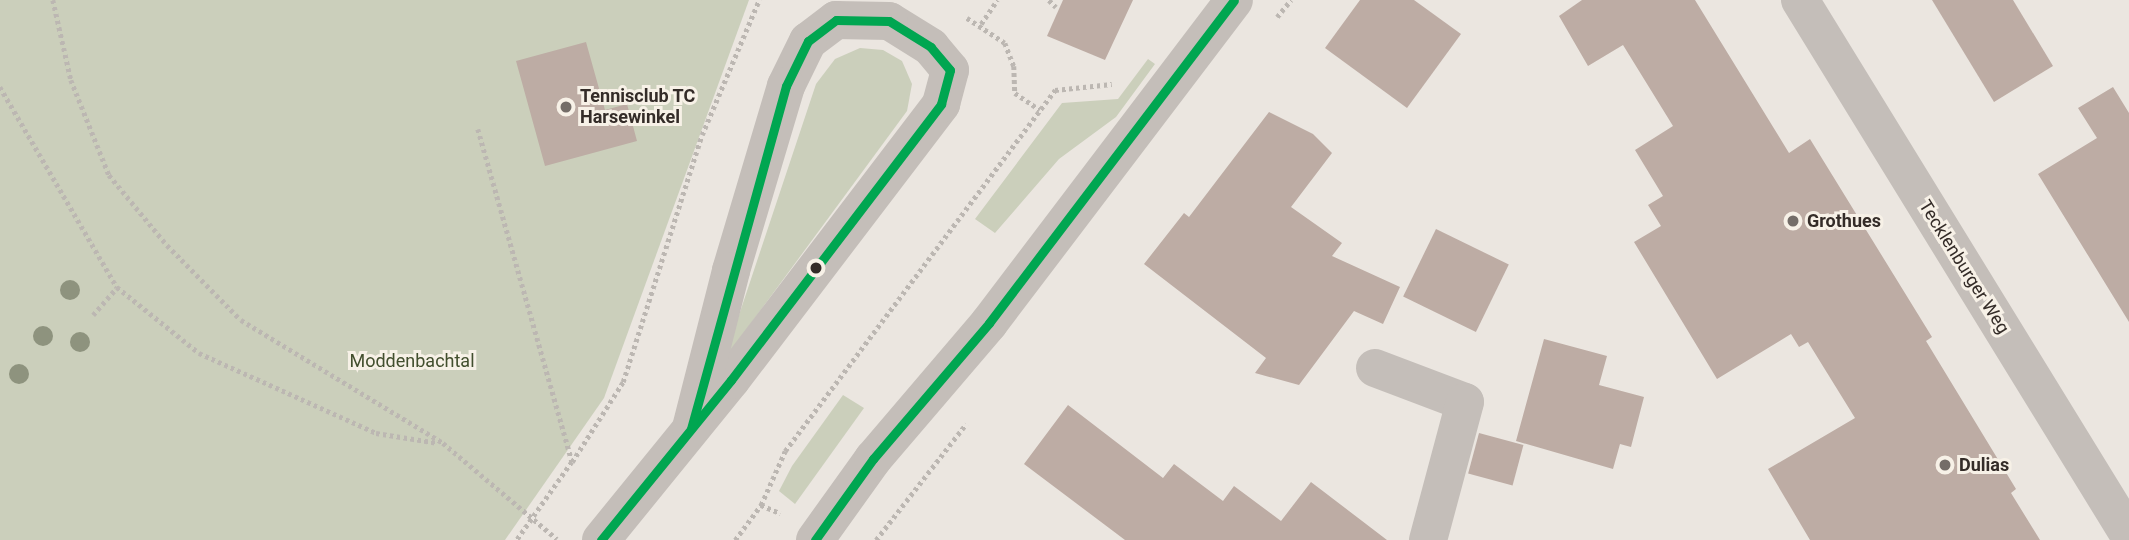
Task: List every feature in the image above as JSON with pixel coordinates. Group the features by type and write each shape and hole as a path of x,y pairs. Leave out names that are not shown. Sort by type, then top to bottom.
{"street":[{"path":"830,537 873,459 989,323 1234,0"},
{"name":"Tecklenburger Weg","path":"1800,0 2129,535"},
{"path":"601,540 691,428 873,198 941,104 950,70 931,47 889,21 836,20 808,41 786,86 731,271 691,428"},
{"path":"1375,368 1465,402 1428,540"}],"path":[{"path":"53,0 71,80 109,175 167,245 241,320 443,443 558,540"},
{"path":"517,540 623,382 702,135 759,0"},
{"path":"981,24 997,0"},
{"path":"1049,0 1056,7"},
{"path":"735,540 761,505 785,451 1055,90 1112,85 1120,74"},
{"path":"0,87 117,287 199,353 376,433 443,443"},
{"path":"478,130 572,461"},
{"path":"93,315 117,287"}],"green space":[{"name":"Moddenbachtal","path":"0,0 749,0 604,398 505,540 0,540"},
{"path":"860,48 883,50 902,61 912,84 907,111 724,360 816,84 835,59"},
{"path":"1148,59 1155,64 1116,117 1059,159 995,233 975,219 1062,103 1118,99"},
{"path":"843,395 864,408 795,504 779,491 792,466"}],"building":[{"path":"1063,0 1133,0 1105,60 1047,36"},
{"path":"1360,0 1414,0 1461,34 1407,108 1325,48"},
{"path":"1582,0 1695,0 1789,153 1810,139 1932,337 1926,341 2016,489 2011,493 2040,540 1810,540 1768,469 1855,418 1808,342 1799,347 1791,334 1717,379 1634,242 1661,226 1648,205 1663,196 1635,150 1673,126 1623,45 1588,66 1559,16"},
{"path":"1932,0 2013,0 2053,66 1994,102"},
{"name":"Tennisclub TC Harsewinkel","path":"586,42 605,110 627,104 637,141 545,166 516,61"},
{"path":"2113,87 2129,113 2129,322 2038,174 2097,138 2078,108"},
{"path":"1269,112 1313,134 1332,153 1291,207 1342,243 1332,256 1400,287 1383,324 1354,311 1299,385 1255,373 1266,358 1144,264 1184,213 1189,217"},
{"path":"1436,229 1509,265 1476,332 1403,296"},
{"path":"1544,339 1607,356 1599,385 1644,397 1631,447 1620,444 1613,469 1516,441"},
{"path":"1068,405 1163,478 1174,464 1223,501 1234,486 1281,521 1311,482 1387,540 1125,540 1024,464"},
{"path":"1479,433 1523,445 1513,485 1468,474"}],"transit line":[{"path":"815,540 873,459 989,323 1234,0"},
{"path":"601,540 731,380 941,104 950,70 931,47 889,21 836,20 808,41 786,86 691,428"}],"place":[{"name":"Tennisclub TC Harsewinkel","path":"566,107"},
{"name":"Grothues","path":"1793,221"},
{"name":"Dulias","path":"1945,465"}]}
